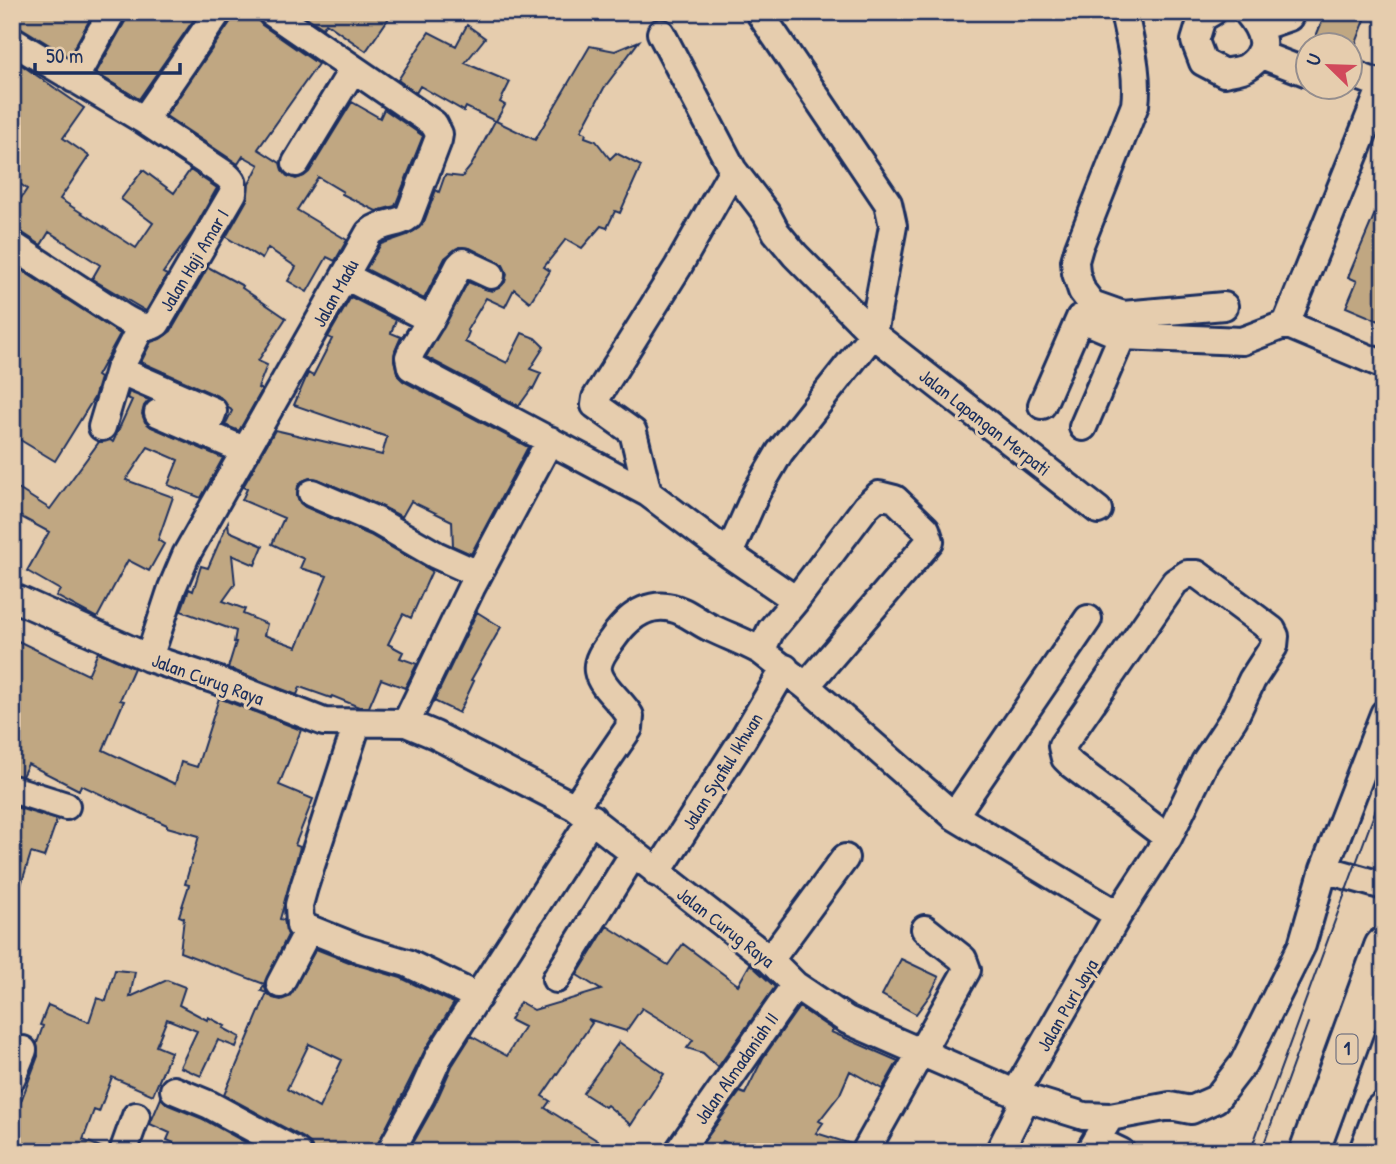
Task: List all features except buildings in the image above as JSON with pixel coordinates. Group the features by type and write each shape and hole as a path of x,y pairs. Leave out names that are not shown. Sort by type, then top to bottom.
{"highway":[{"name":"1","path":"1309,1152 1384,947"},
{"path":"1369,1152 1384,1112"}],"street":[{"path":"74,79 112,12"},
{"path":"12,41 142,119 146,117 218,12"},
{"name":"Jalan Madu","path":"149,658 186,555 369,233 377,226 403,221 409,216 439,134 434,124 271,12"},
{"path":"729,555 757,491 780,452 873,334 893,226 888,203 759,12"},
{"path":"1124,12 1136,69 1136,105 1079,247 1075,261 1082,291 1093,304 1124,315 1224,306"},
{"path":"1212,12 1202,18 1195,40 1203,62 1224,72 1246,68 1255,27"},
{"path":"1255,27 1289,17 1291,12"},
{"path":"1255,27 1294,49"},
{"path":"1255,27 1294,61"},
{"name":"Jalan Lapangan Merpati","path":"661,33 733,170 795,255 873,334 1098,510"},
{"path":"296,163 353,69"},
{"path":"1286,324 1381,88 1364,80"},
{"name":"Jalan Haji Amar I","path":"12,245 141,327 157,323 233,193 234,186 226,175 142,119"},
{"path":"648,493 633,432 595,405 596,398 678,267 733,170"},
{"path":"491,275 463,262 412,350 411,367 648,493 729,555 796,600"},
{"path":"345,276 431,320"},
{"path":"1042,405 1080,318 1122,336 1242,341 1286,324 1384,365"},
{"path":"102,427 119,370 141,327"},
{"path":"1083,427 1122,336"},
{"path":"119,370 213,411 205,433"},
{"path":"158,413 246,451"},
{"path":"406,723 478,574 550,440"},
{"path":"312,493 376,521 436,555 478,574"},
{"path":"761,651 771,630 866,507 879,495 895,499 926,529 930,541 806,686"},
{"name":"Jalan Puri Jaya","path":"999,1152 1021,1096 1118,915 1168,838 1205,762 1234,718 1252,680 1274,646 1275,636 1272,630 1197,574 1187,573 1175,582 1062,746 1065,758 1072,765 1168,838"},
{"name":"Jalan Curug Raya","path":"12,597 149,658 324,722 406,723 435,735 584,813 770,960 795,985 847,1020 1021,1096 1084,1116 1110,1117 1170,1106 1191,1110 1216,1099 1228,1084 1243,1063 1302,945 1324,869 1384,714"},
{"path":"390,1152 421,1096 438,1058 478,997 629,729 631,721 627,710 601,679 598,671 606,648 631,619 646,609 657,606 672,607 761,651 785,668 954,816 1118,915"},
{"path":"954,816 1087,619"},
{"name":"Jalan Syafiul Ikhwan","path":"657,873 785,668"},
{"path":"357,724 301,896 300,925 360,949 407,963 478,997"},
{"path":"12,789 66,806"},
{"path":"556,979 634,853"},
{"path":"770,960 845,858"},
{"path":"1324,869 1384,886"},
{"path":"280,984 309,929"},
{"path":"865,1152 967,970 963,960 925,929"},
{"name":"Jalan Almadaniah II","path":"678,1152 795,985"},
{"path":"12,1077 23,1050"},
{"path":"174,1090 210,1105 297,1152"},
{"path":"1110,1117 1093,1146 1121,1152"}],"tram line":[{"path":"1250,1152 1384,787"},
{"path":"1261,1152 1308,1023"}]}
